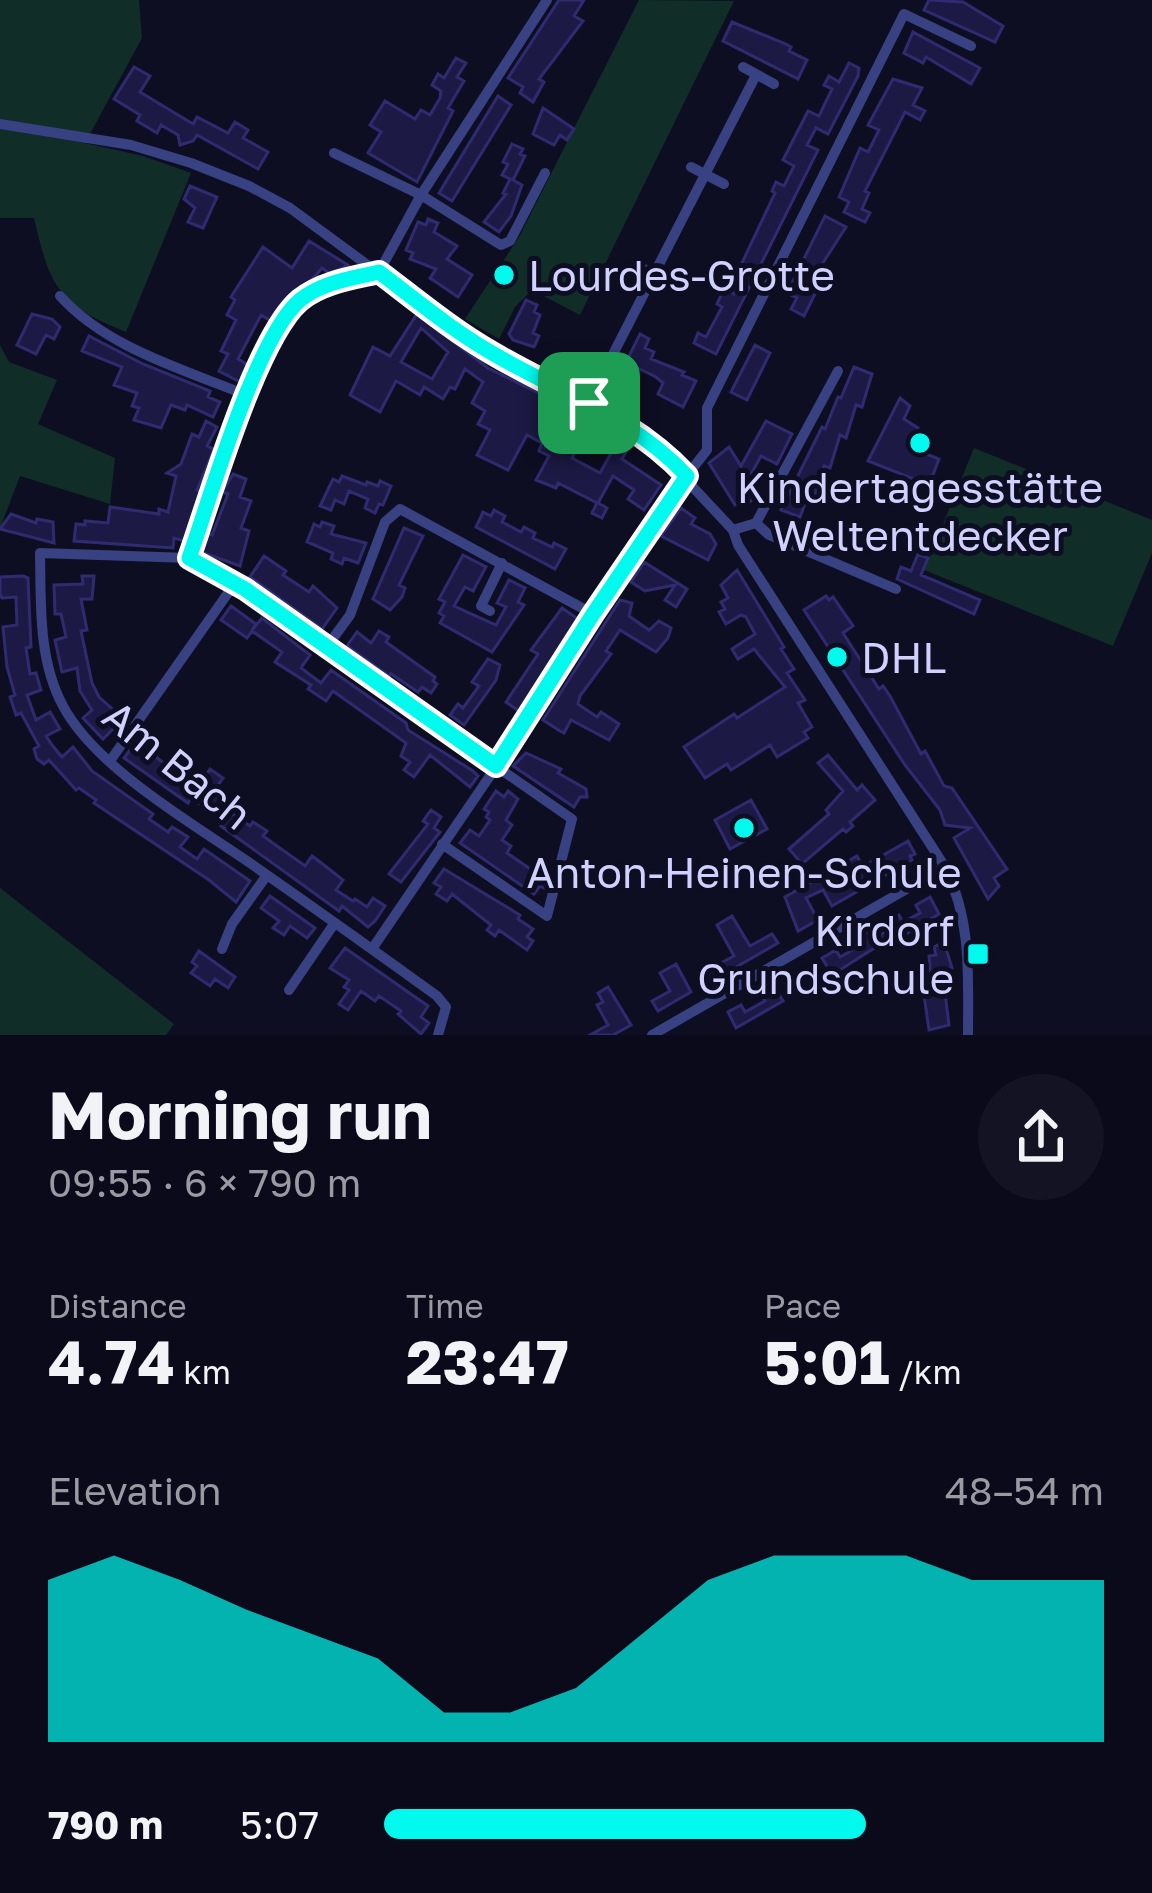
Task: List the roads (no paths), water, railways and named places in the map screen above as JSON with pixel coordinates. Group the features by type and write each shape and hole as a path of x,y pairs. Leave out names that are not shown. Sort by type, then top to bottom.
{"street":[{"path":"442,844 547,916 572,819 235,583 189,558 246,394 275,336 298,302 325,286 379,272 421,195 547,0"},
{"path":"372,950 709,444 707,408 904,14 971,46"},
{"path":"743,67 774,84"},
{"path":"589,403 756,75"},
{"path":"0,124 131,145 249,185 330,234 477,344 645,436 733,530 945,867 968,939 968,1035"},
{"path":"334,153 421,195 501,244 510,241 545,173"},
{"path":"691,167 724,184"},
{"path":"640,268 670,283"},
{"path":"60,296 81,319 120,341 246,394"},
{"path":"733,530 756,523 838,371"},
{"path":"326,648 350,615 385,522 400,509 593,614"},
{"path":"756,523 769,535 896,589"},
{"name":"Am Bach","path":"189,558 40,554 41,620 51,678 72,722 110,761 437,996 446,1007 438,1035"},
{"path":"481,606 502,563"},
{"path":"110,761 235,583"},
{"path":"652,1035 945,867"},
{"name":"Am Bach","path":"222,949 232,924 267,875"},
{"path":"289,990 334,924"}],"place":[{"name":"Lourdes-Grotte","path":"504,275"},
{"name":"Kindertagesstätte Weltentdecker","path":"920,443"},
{"name":"DHL","path":"837,657"},
{"name":"Anton-Heinen-Schule","path":"744,828"},
{"name":"Kirdorf Grundschule","path":"978,954"}]}
